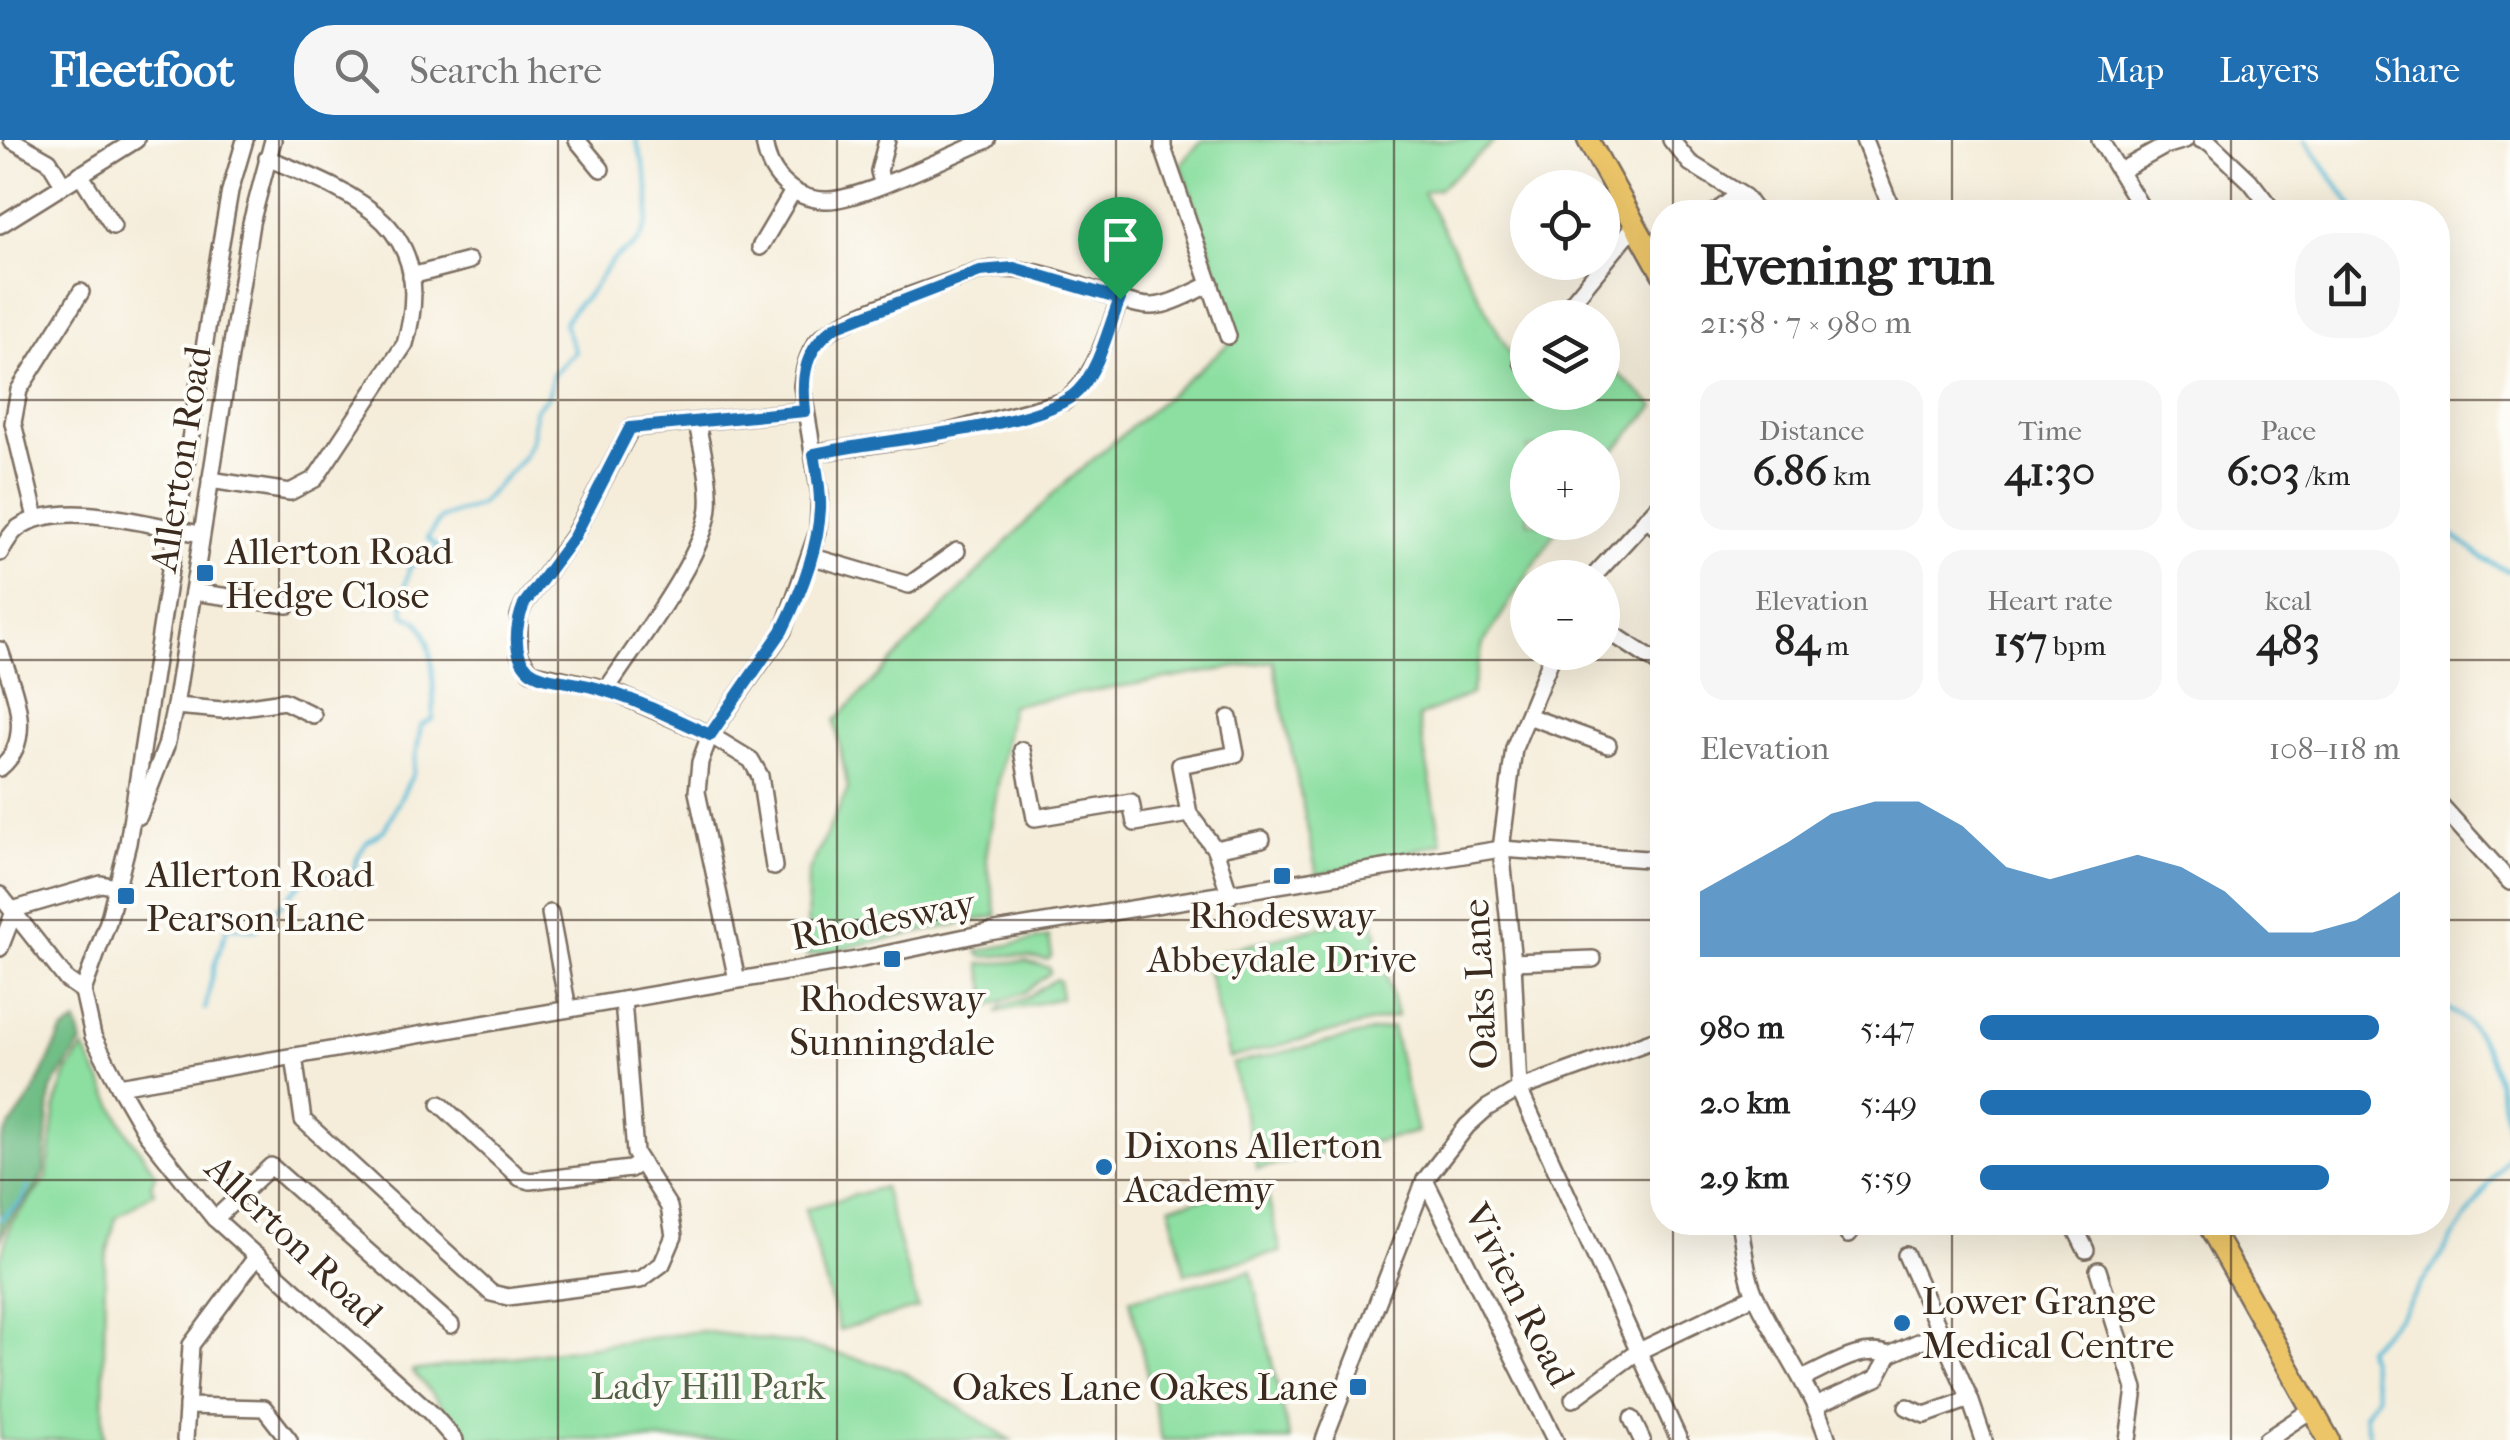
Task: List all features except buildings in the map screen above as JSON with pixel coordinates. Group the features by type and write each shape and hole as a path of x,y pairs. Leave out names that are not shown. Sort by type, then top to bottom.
{"main road":[{"path":"1588,140 1650,250"},
{"path":"2214,1235 2329,1440"}],"street":[{"path":"12,140 48,161 63,184"},
{"path":"0,224 136,140"},
{"name":"Allerton Road","path":"245,140 230,191 128,843 83,991 93,1036 146,1133 179,1178 215,1219 431,1413 455,1440"},
{"name":"Allerton Road","path":"128,843 166,746 176,706 250,223 273,140"},
{"path":"577,140 601,170"},
{"path":"764,140 766,157 775,175 793,191 821,201 838,200 882,184 986,140"},
{"path":"882,184 879,171 886,140"},
{"path":"1163,140 1228,336"},
{"path":"1671,140 1690,163 1745,200"},
{"path":"2100,140 2137,200"},
{"path":"2120,171 2165,146 2185,140"},
{"path":"2201,140 2250,181 2265,200"},
{"path":"1866,141 1889,200"},
{"path":"210,480 290,492 315,479 404,344 412,320 411,276 396,236 366,204 334,185 266,158"},
{"path":"80,174 113,226"},
{"path":"760,248 793,191"},
{"path":"1731,200 1739,194"},
{"path":"1574,300 1634,226"},
{"path":"411,276 468,260"},
{"path":"737,980 697,792 700,762 710,735 782,631 810,556 820,512 805,411 805,368 819,338 848,321 980,271 1014,268 1144,306 1160,306 1210,284"},
{"path":"36,518 6,422 20,390 81,292"},
{"path":"814,454 958,430 1065,401 1090,374 1120,299"},
{"path":"774,867 760,776 751,760 710,735 606,689 531,672 519,654 519,616 574,537 630,428 805,411"},
{"path":"606,689 704,532 708,489 697,423"},
{"path":"0,553 14,530 36,518 78,514 201,534"},
{"path":"1608,560 1650,514"},
{"path":"1646,518 1650,522"},
{"path":"810,556 909,586 958,551"},
{"path":"193,592 288,605"},
{"path":"1620,639 1650,658"},
{"path":"0,650 22,720 10,760 0,768"},
{"name":"Oaks Lane","path":"1324,1440 1424,1180 1467,1126 1519,1089 1502,849 1514,748 1547,670"},
{"path":"176,706 222,710 284,701 312,715"},
{"path":"1528,716 1608,745"},
{"path":"1229,718 1236,754 1180,765 1189,814 1214,850 1230,896"},
{"path":"1022,750 1035,818 1130,802 1135,823 1189,814"},
{"path":"2450,815 2510,882"},
{"path":"1214,850 1262,840"},
{"name":"Rhodesway","path":"119,1086 737,980 965,936 1502,849 1650,859"},
{"path":"13,911 101,884 117,887"},
{"path":"0,895 68,980 83,991"},
{"path":"0,948 13,911"},
{"path":"550,913 568,1009"},
{"path":"1512,962 1593,959"},
{"path":"294,1056 303,1120 491,1293 508,1297 640,1280 662,1264 674,1236 669,1206 635,1153 623,1000"},
{"path":"1650,1041 1519,1089 1678,1440"},
{"path":"440,1104 520,1178 530,1182 630,1169 640,1163"},
{"path":"215,1219 271,1166 451,1325"},
{"name":"Vivien Road","path":"1424,1180 1555,1440"},
{"path":"1742,1235 1754,1296 1804,1378 1828,1440"},
{"path":"2078,1235 2086,1250"},
{"path":"1906,1255 1970,1399 1984,1440"},
{"path":"185,1440 191,1346 257,1256"},
{"path":"2098,1270 2135,1389 2128,1440"},
{"path":"1573,1399 1637,1352 1754,1296"},
{"path":"1804,1378 1865,1351 1877,1350 1888,1355 1940,1332"},
{"path":"1817,1405 1877,1378 1888,1355"},
{"path":"1907,1406 1925,1415 1970,1399"},
{"path":"187,1406 264,1408 289,1440"},
{"path":"2266,1440 2312,1410"},
{"path":"1632,1419 1642,1440"}],"green space":[{"path":"1202,140 1496,140 1440,188 1423,192 1510,354 1510,410 1620,410 1620,376 1650,402 1650,411 1620,444 1620,430 1510,430 1510,540 1550,540 1537,560 1510,560 1510,602 1483,644 1471,694 1418,717 1442,843 1317,875 1273,661 1011,705 986,857 997,916 807,956 808,873 848,789 835,721 1057,490 1238,336 1181,164"},
{"path":"1372,914 1397,1016 1229,1058 1204,956"},
{"path":"1049,937 1052,955 1048,960 1014,955 982,957 977,951"},
{"path":"1025,961 1050,968 1050,973 1024,993 990,1006 980,964"},
{"path":"1056,979 1061,998 998,1012 1001,1007 1024,999"},
{"path":"76,1022 82,1043 51,1089 44,1172 37,1187 8,1221 0,1241 0,1145 33,1094 62,1032"},
{"path":"1392,1027 1417,1132 1257,1169 1232,1064"},
{"path":"84,1048 127,1132 156,1174 151,1185 154,1192 116,1217 105,1261 103,1440 0,1440 0,1260 11,1223 47,1178 56,1103 68,1071"},
{"path":"1265,1185 1281,1252 1185,1274 1170,1206"},
{"path":"883,1187 918,1308 839,1330 805,1209"},
{"path":"1251,1271 1290,1440 1162,1440 1130,1299"},
{"name":"Lady Hill Park","path":"701,1331 804,1345 900,1370 1011,1440 472,1440 412,1371"}],"waterway":[{"path":"205,1009 228,926 256,930 306,879 330,873 339,879 352,874 359,854 367,842 384,830 413,774 421,725 433,719 433,696 428,642 418,622 404,614 403,594 410,566 430,559 437,547 427,538 441,518 479,505 522,459 532,440 535,410 548,396 553,374 575,352 564,323 610,264 636,244 643,233 648,220 649,193 636,140"},
{"path":"2305,140 2348,200"},
{"path":"2450,533 2490,562 2510,571"},
{"path":"2450,1011 2471,1026 2482,1042 2497,1079 2510,1139"},
{"path":"2370,1440 2364,1414 2377,1395 2366,1348 2400,1316 2510,1153"},
{"path":"0,1219 21,1202 28,1187"}],"place":[{"name":"Allerton Road Hedge Close","path":"205,573"},
{"name":"Rhodesway Abbeydale Drive","path":"1282,876"},
{"name":"Allerton Road Pearson Lane","path":"126,896"},
{"name":"Rhodesway Sunningdale","path":"892,959"},
{"name":"Dixons Allerton Academy","path":"1104,1167"},
{"name":"Lower Grange Medical Centre","path":"1902,1323"},
{"name":"Oakes Lane Oakes Lane","path":"1358,1387"}],"route":[{"path":"1014,268 1120,299 1090,374 1065,401 941,434 814,454 820,496 818,530 791,613 710,735 606,689 539,676 526,668 516,643 524,604 574,537 630,428 805,411 805,368 819,338 848,321 980,271 1014,268"}]}
